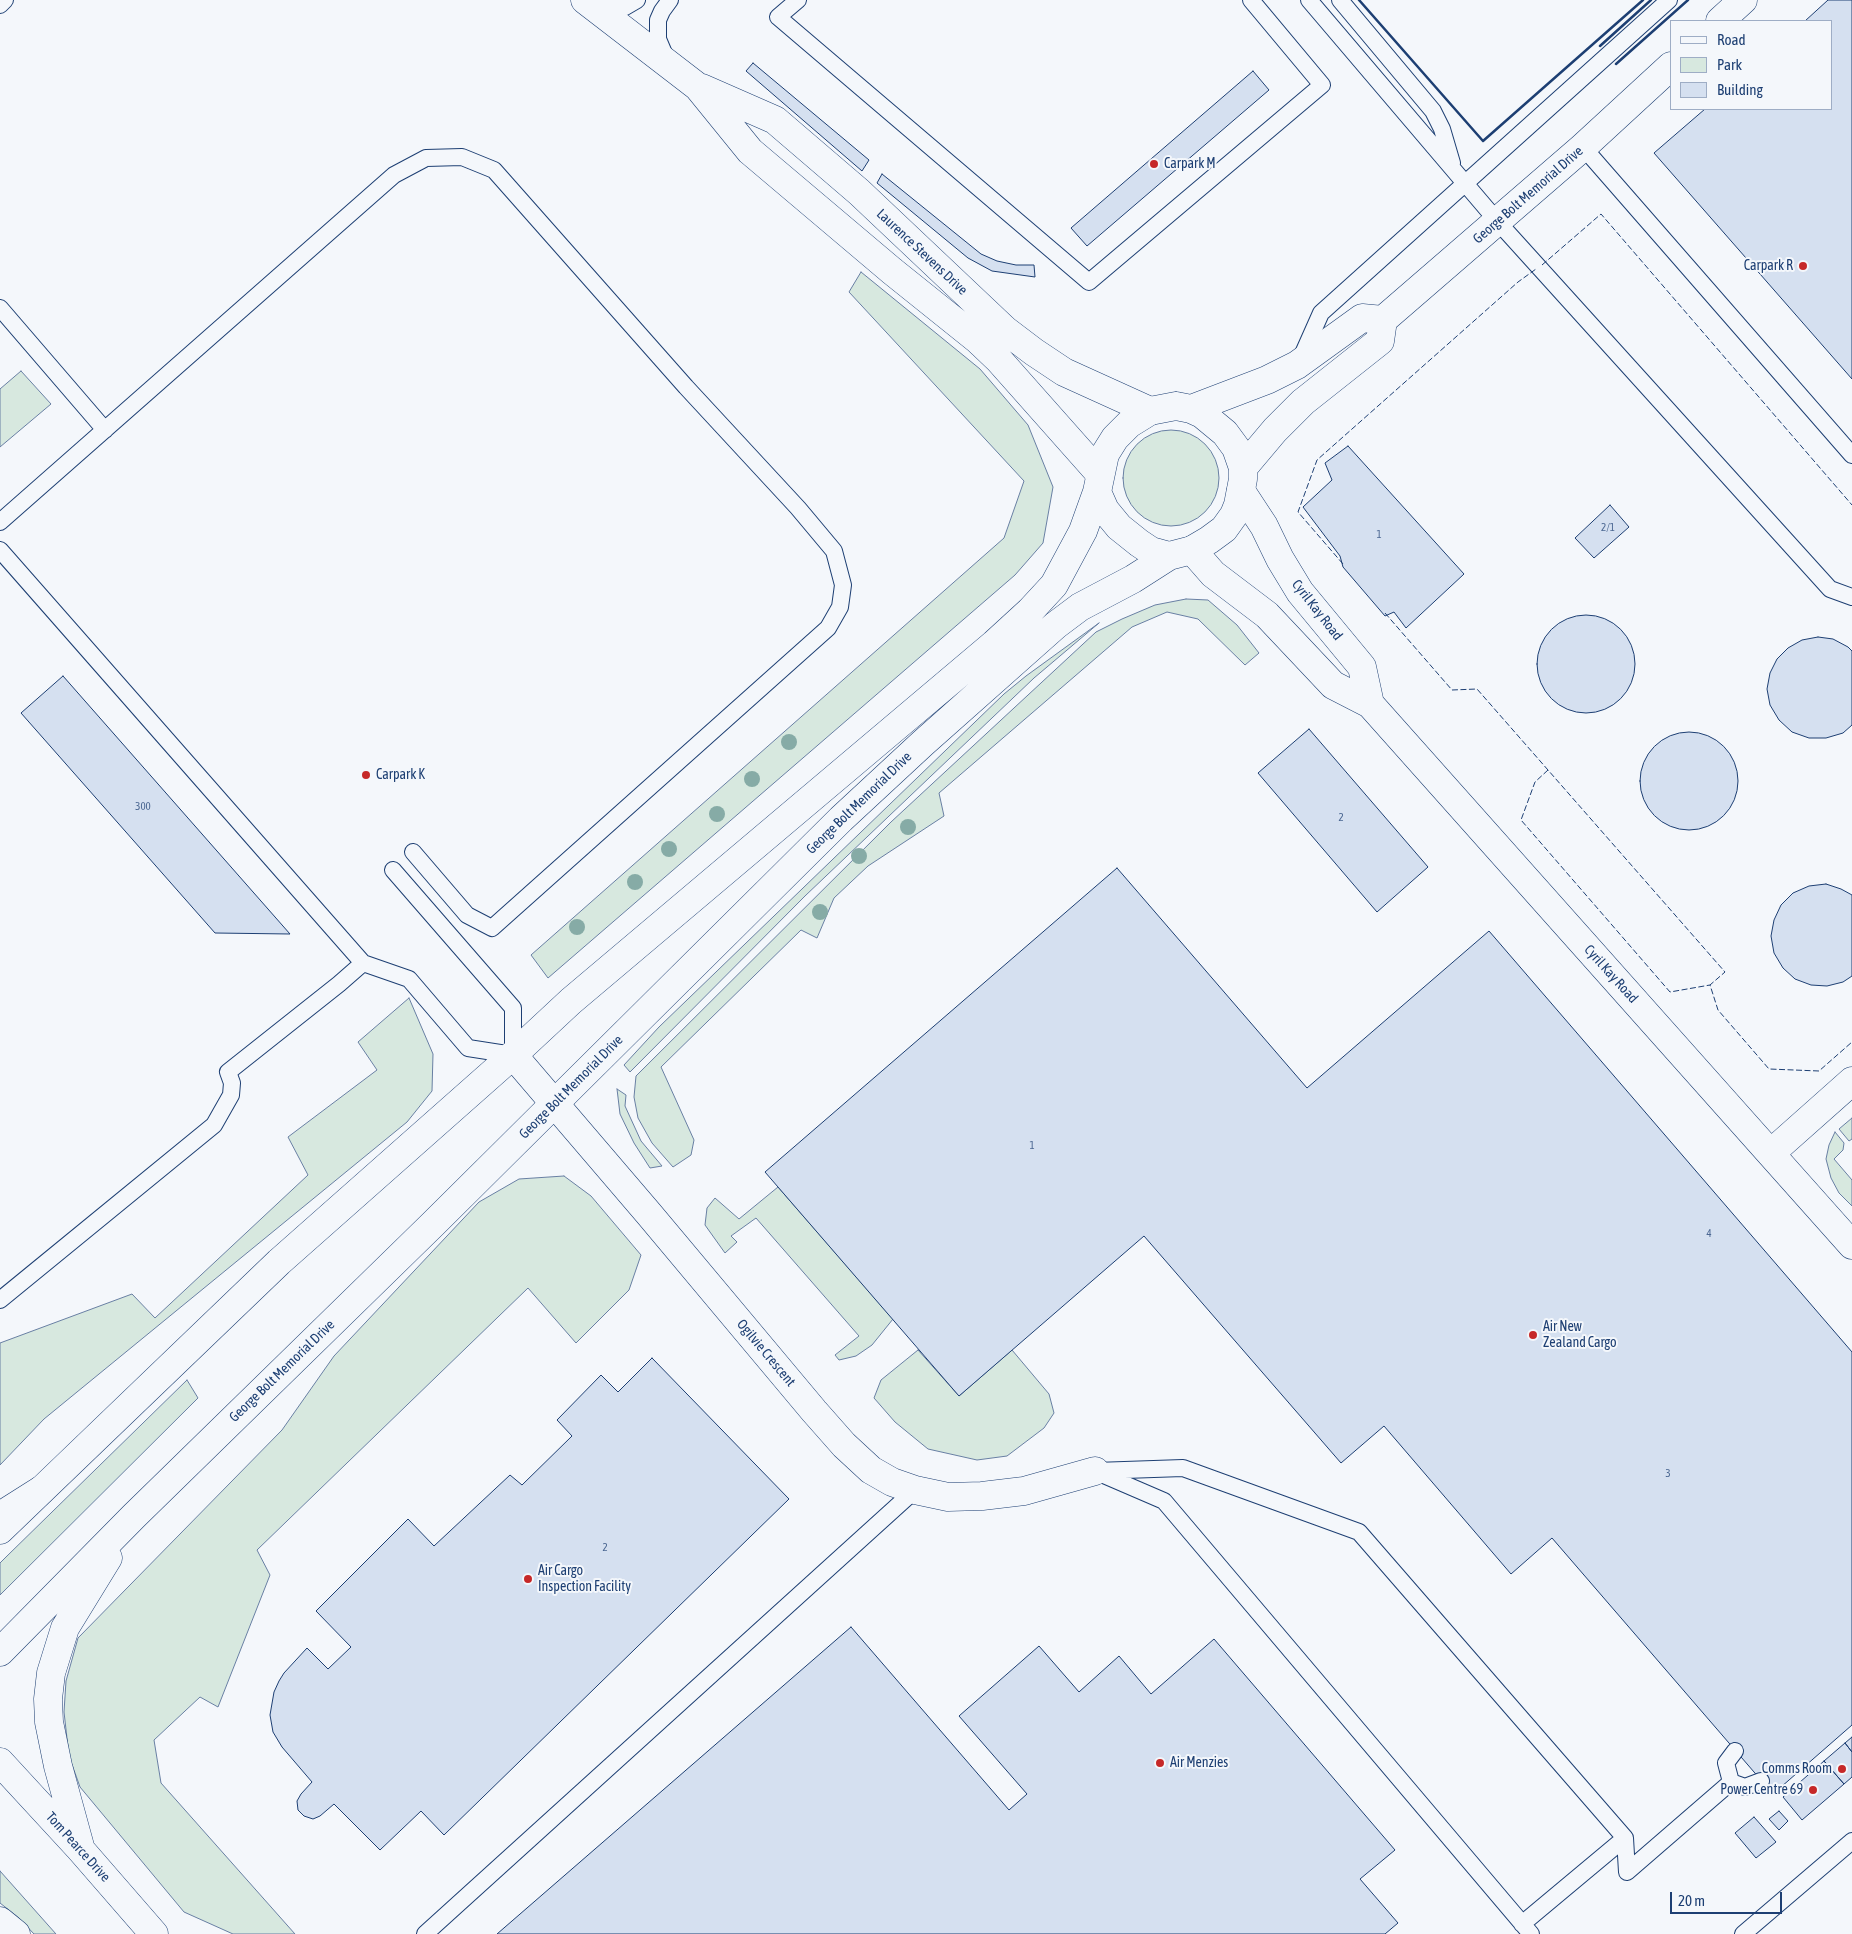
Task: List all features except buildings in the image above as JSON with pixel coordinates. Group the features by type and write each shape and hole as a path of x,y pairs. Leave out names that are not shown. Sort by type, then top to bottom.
{"street":[{"path":"1721,20 1743,0"},
{"name":"Laurence Stevens Drive","path":"587,2 698,87 750,151 998,359 1098,483"},
{"name":"George Bolt Memorial Drive","path":"1382,320 1498,222 1670,67"},
{"name":"Laurence Stevens Drive","path":"698,87 775,120 859,192 1005,330 1034,352 1064,372 1150,411"},
{"path":"1098,483 1105,510 1119,527 1151,551 1181,553 1210,540 1224,528 1234,515 1242,480 1275,430 1303,402 1380,342 1382,320 1362,318 1297,365 1267,380 1191,409"},
{"path":"0,1530 279,1262 513,1055 571,1001 987,651 1030,611 1054,585 1083,531 1105,454 1115,438 1129,424 1150,411 1176,406 1191,409 1214,422 1236,448 1242,480"},
{"name":"Cyril Kay Road","path":"1242,480 1280,558 1300,592 1362,666 1370,704"},
{"name":"George Bolt Memorial Drive","path":"0,1652 134,1516 841,819 922,743 1056,625 1080,608 1181,553"},
{"name":"Cyril Kay Road","path":"1181,553 1213,574 1267,615 1333,685 1370,704 1852,1245"},
{"name":"Ogilvie Crescent","path":"513,1055 844,1445 871,1470 892,1482 915,1490 948,1497 982,1496 1024,1491 1095,1471"},
{"path":"1771,1153 1852,1080"},
{"path":"0,1516 41,1490"},
{"path":"81,1850 58,1766 49,1722 48,1699 51,1673 65,1628 134,1516"},
{"name":"Tom Pearce Drive","path":"0,1762 81,1850 154,1934"},
{"path":"0,1921 16,1934"}],"lane":[{"path":"0,4 5,0"},
{"path":"587,2 617,8 625,7 637,0"},
{"path":"669,65 658,39 658,20 670,0"},
{"path":"798,0 778,17 1089,282 1322,85 1251,0"},
{"path":"1309,0 1498,222 1830,589 1852,597"},
{"path":"1340,0 1433,111 1442,129 1453,169"},
{"path":"1297,365 1321,313 1669,0"},
{"path":"1583,147 1852,455"},
{"path":"0,522 394,174 426,158 462,158 494,170 686,387 798,508 834,551 843,585 840,607 828,628 492,928 467,915 413,852"},
{"path":"0,308 105,430"},
{"path":"0,550 363,963 409,979 468,1048 513,1055 513,1008 393,870"},
{"path":"0,1300 214,1125 231,1095 232,1083 228,1072 363,963"},
{"path":"1095,1471 1183,1468 1359,1532 1625,1838 1628,1872 1731,1782"},
{"path":"1095,1471 1164,1502 1526,1929 1625,1838"},
{"path":"424,1934 915,1490"},
{"path":"1731,1782 1726,1763 1735,1751"},
{"path":"1731,1782 1745,1786 1761,1781"},
{"path":"1743,1934 1852,1841"}],"green space":[{"path":"861,272 980,369 1028,425 1053,487 1043,543 1015,575 548,978 531,955 1004,538 1024,481 849,292"},
{"path":"21,371 51,404 0,447 0,389"},
{"path":"1171,430 1189,434 1205,444 1215,460 1219,478 1215,496 1205,512 1189,522 1171,526 1153,522 1137,512 1127,496 1123,478 1127,460 1137,444 1153,434"},
{"path":"1186,599 1208,600 1237,625 1259,653 1245,665 1198,619 1167,612 1132,627 939,793 944,816 868,866 834,898 817,938 801,930 661,1067 694,1140 691,1155 673,1167 652,1143 638,1118 634,1097 636,1076 891,822 1096,632 1155,605"},
{"path":"1099,623 1034,678 805,896 630,1072 624,1065 659,1027 1004,694"},
{"path":"409,998 433,1054 432,1091 407,1122 44,1419 0,1465 0,1343 132,1294 155,1318 308,1175 288,1137 377,1070 358,1042"},
{"path":"617,1089 626,1095 625,1106 641,1141 662,1166 650,1168 634,1143 620,1114"},
{"path":"1852,1118 1852,1139 1849,1141 1839,1129"},
{"path":"1835,1132 1844,1143 1843,1150 1834,1159 1852,1180 1852,1206 1839,1193 1831,1178 1826,1159 1829,1145"},
{"path":"564,1176 591,1196 641,1255 629,1290 576,1343 528,1288 257,1550 270,1575 218,1707 200,1697 154,1740 161,1783 295,1934 233,1934 184,1912 80,1787 69,1756 64,1712 66,1681 78,1638 282,1430 334,1356 479,1202 519,1179"},
{"path":"778,1187 893,1319 872,1345 856,1356 839,1360 835,1355 859,1336 756,1218 731,1236 737,1242 725,1253 705,1225 707,1208 715,1198 739,1219"},
{"path":"918,1350 959,1396 1012,1350 1049,1394 1054,1413 1044,1428 1007,1456 977,1460 928,1449 895,1422 874,1398 881,1380"},
{"path":"187,1380 198,1398 0,1595 0,1563"},
{"path":"0,1871 56,1934 34,1934 19,1918 0,1903"}],"fence":[{"path":"1542,265 1601,214 1852,505"},
{"path":"1343,564 1298,512 1317,460 1518,282 1536,269"},
{"path":"1385,613 1452,690 1477,689 1725,972 1710,985 1718,1010 1769,1069 1819,1071 1852,1042"},
{"path":"1548,770 1535,782 1521,820 1670,992 1710,985"}],"wall":[{"path":"1359,0 1483,141 1643,0"},
{"path":"1600,46 1651,0"},
{"path":"1616,64 1688,0"}],"place":[{"name":"Carpark M","path":"1154,164"},
{"name":"Carpark R","path":"1803,266"},
{"name":"Carpark K","path":"366,775"},
{"name":"Air New Zealand Cargo","path":"1533,1335"},
{"name":"Air Cargo Inspection Facility","path":"528,1579"},
{"name":"Air Menzies","path":"1160,1763"},
{"name":"Comms Room","path":"1842,1769"},
{"name":"Power Centre 69","path":"1813,1790"}]}
